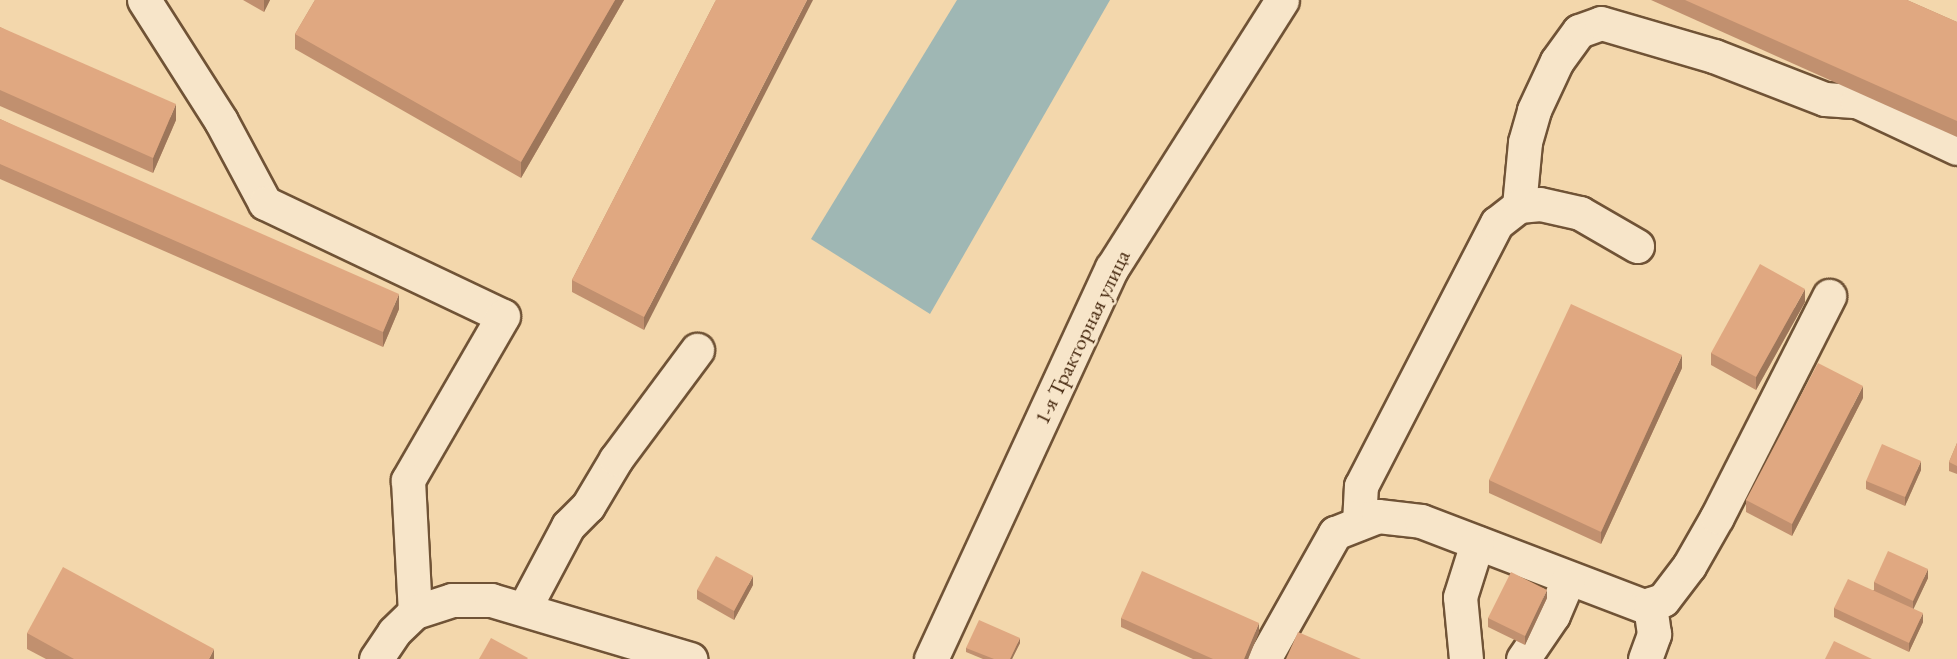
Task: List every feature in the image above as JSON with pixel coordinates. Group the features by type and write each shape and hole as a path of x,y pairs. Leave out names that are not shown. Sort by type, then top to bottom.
{"street":[{"path":"144,0 221,121 265,203 503,316 408,480 415,612"},
{"name":"1-я Тракторная улица","path":"932,659 1112,268 1282,0"},
{"path":"1519,206 1525,141 1534,110 1557,62 1579,32 1600,23 1714,56 1825,99 1857,100 1957,148"},
{"path":"1359,523 1361,486 1497,224 1519,206 1540,204 1580,213 1637,246"},
{"path":"1264,659 1335,533 1378,516 1421,521 1568,580 1644,606 1663,600 1689,566 1829,296"},
{"path":"525,608 568,526 588,506 615,459 697,350"},
{"path":"1466,659 1460,597 1477,543"},
{"path":"1523,659 1553,615 1568,580"},
{"path":"376,659 394,632 415,612 452,600 491,600 525,608 584,629 690,659"},
{"path":"1645,659 1654,634 1650,604"}],"water":[{"path":"957,0 1110,0 930,314 811,239"}],"building":[{"path":"315,0 615,0 521,162 295,34"},
{"path":"716,0 807,0 644,317 572,280"},
{"path":"1685,0 1907,0 1957,22 1957,121"},
{"path":"0,27 176,104 153,158 0,90"},
{"path":"0,119 399,294 383,332 0,164"},
{"path":"1760,264 1805,289 1756,377 1711,353"},
{"path":"1571,304 1682,355 1601,532 1489,480"},
{"path":"1818,363 1863,386 1792,524 1746,500"},
{"path":"1957,443 1957,466 1949,462"},
{"path":"1882,444 1921,461 1905,497 1866,481"},
{"path":"1888,551 1928,569 1913,601 1874,582"},
{"path":"716,556 753,576 734,611 697,590"},
{"path":"63,567 214,649 209,659 74,659 27,633"},
{"path":"1142,571 1259,623 1244,659 1213,659 1121,618"},
{"path":"1511,572 1547,590 1525,636 1488,618"},
{"path":"1848,579 1923,613 1909,643 1834,608"},
{"path":"979,620 1020,638 1010,659 994,659 966,648"},
{"path":"1298,632 1361,659 1286,659"},
{"path":"491,638 528,658 479,659"},
{"path":"1834,641 1872,659 1825,659"}]}
